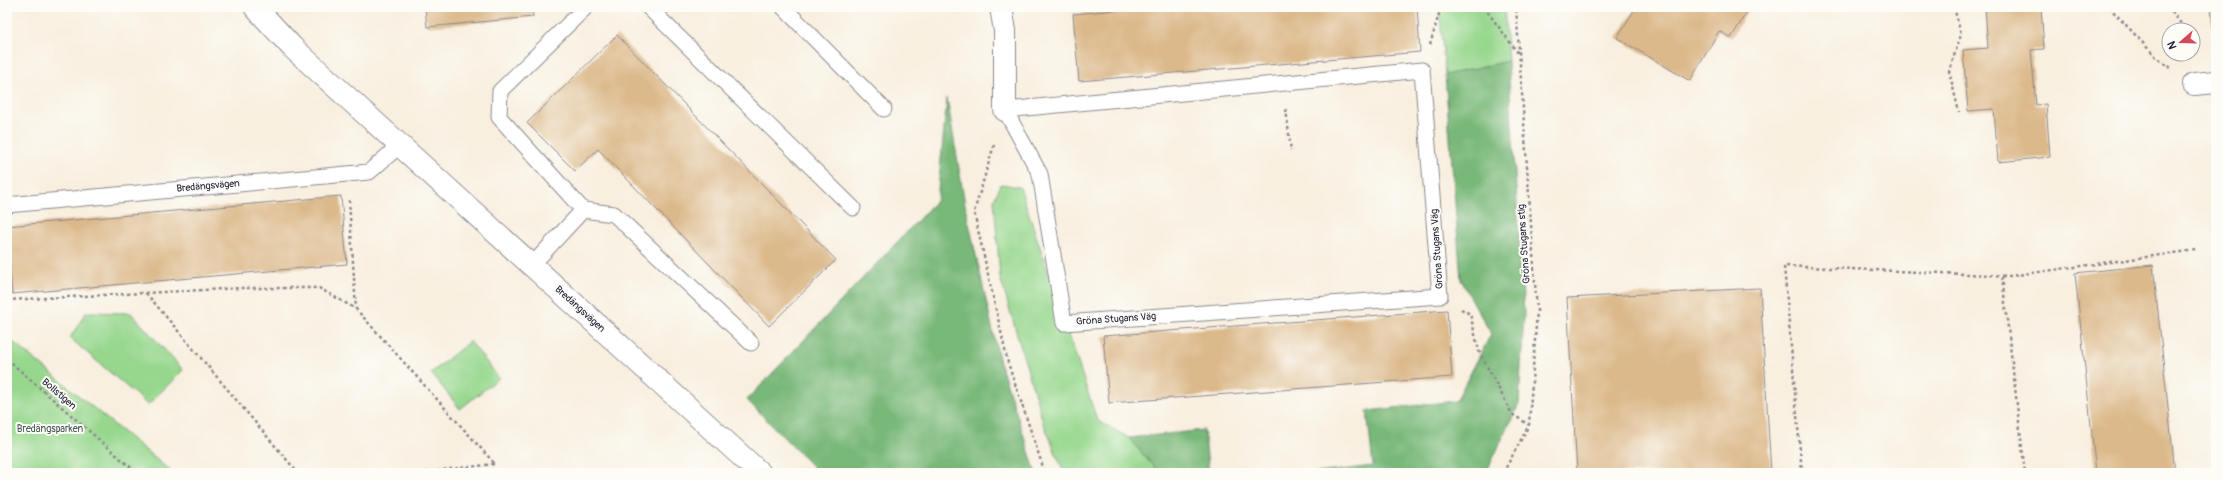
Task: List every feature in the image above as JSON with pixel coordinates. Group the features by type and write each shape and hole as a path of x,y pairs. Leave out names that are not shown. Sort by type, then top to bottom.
{"street":[{"name":"Bredängsvägen","path":"255,7 292,47 760,473"},
{"name":"Gröna Stugans Väg","path":"1001,7 1005,31 1005,110"},
{"path":"2194,84 2216,82"}],"lane":[{"path":"586,7 500,91 499,117 583,210 614,214 750,343"},
{"path":"648,7 853,208"},
{"path":"783,7 884,109"},
{"path":"1005,110 1422,70"},
{"name":"Gröna Stugans Väg","path":"1005,110 1040,174 1064,323 1440,296 1422,70"},
{"name":"Bredängsvägen","path":"7,205 369,172 400,145"},
{"path":"532,265 583,210"}],"path":[{"path":"1422,70 1441,7"},
{"path":"1484,7 1519,54"},
{"name":"Gröna Stugans stig","path":"1503,473 1529,426 1537,311 1516,7"},
{"path":"1954,7 1961,35 1949,71 1959,112"},
{"path":"2109,7 2158,59 2194,84"},
{"path":"2168,7 2180,22"},
{"path":"1284,83 1290,151"},
{"path":"1005,110 974,212 1008,362 1045,473"},
{"path":"350,220 356,309"},
{"path":"1802,473 1784,266 2010,276 2196,250"},
{"path":"2002,277 2025,473"},
{"path":"7,300 242,288 319,288 356,309 495,464 414,473"},
{"path":"146,293 298,473"},
{"path":"1440,296 1470,314 1479,351 1512,414 1529,426"},
{"name":"Bollstigen","path":"7,360 136,473"}],"green space":[{"path":"1439,7 1504,7 1508,61 1445,75"},
{"path":"1508,61 1524,314 1519,404 1486,473 1315,473 1373,466 1367,411 1456,401 1491,334 1461,280 1445,75"},
{"path":"947,98 966,210 1000,363 1036,473 819,473 747,400 937,200"},
{"path":"1001,184 1020,187 1097,420 1129,438 1159,473 1064,473 1043,422 1000,277 994,200"},
{"path":"86,312 131,313 183,370 148,405 70,338"},
{"name":"Bredängsparken","path":"7,337 173,473 7,473"},
{"path":"470,341 499,378 460,409 431,373"},
{"path":"1204,430 1209,473 1159,473 1129,438"}],"building":[{"path":"425,7 532,7 533,17 427,27"},
{"path":"1151,7 1417,7 1420,52 1079,81 1073,14"},
{"path":"1636,7 1750,7 1731,38 1719,31 1690,81 1617,38"},
{"path":"1985,7 2041,7 2044,49 2031,50 2036,105 2046,104 2050,157 1998,162 1994,109 1968,111 1963,50 1988,48"},
{"path":"2211,7 2216,7 2216,27 2213,27"},
{"path":"617,35 836,260 769,326 598,149 575,171 527,123"},
{"path":"341,196 347,264 12,294 7,226"},
{"path":"2153,265 2175,473 2096,473 2075,273"},
{"path":"1760,288 1771,473 1577,473 1567,298"},
{"path":"1447,310 1452,377 1109,403 1103,336"}]}
